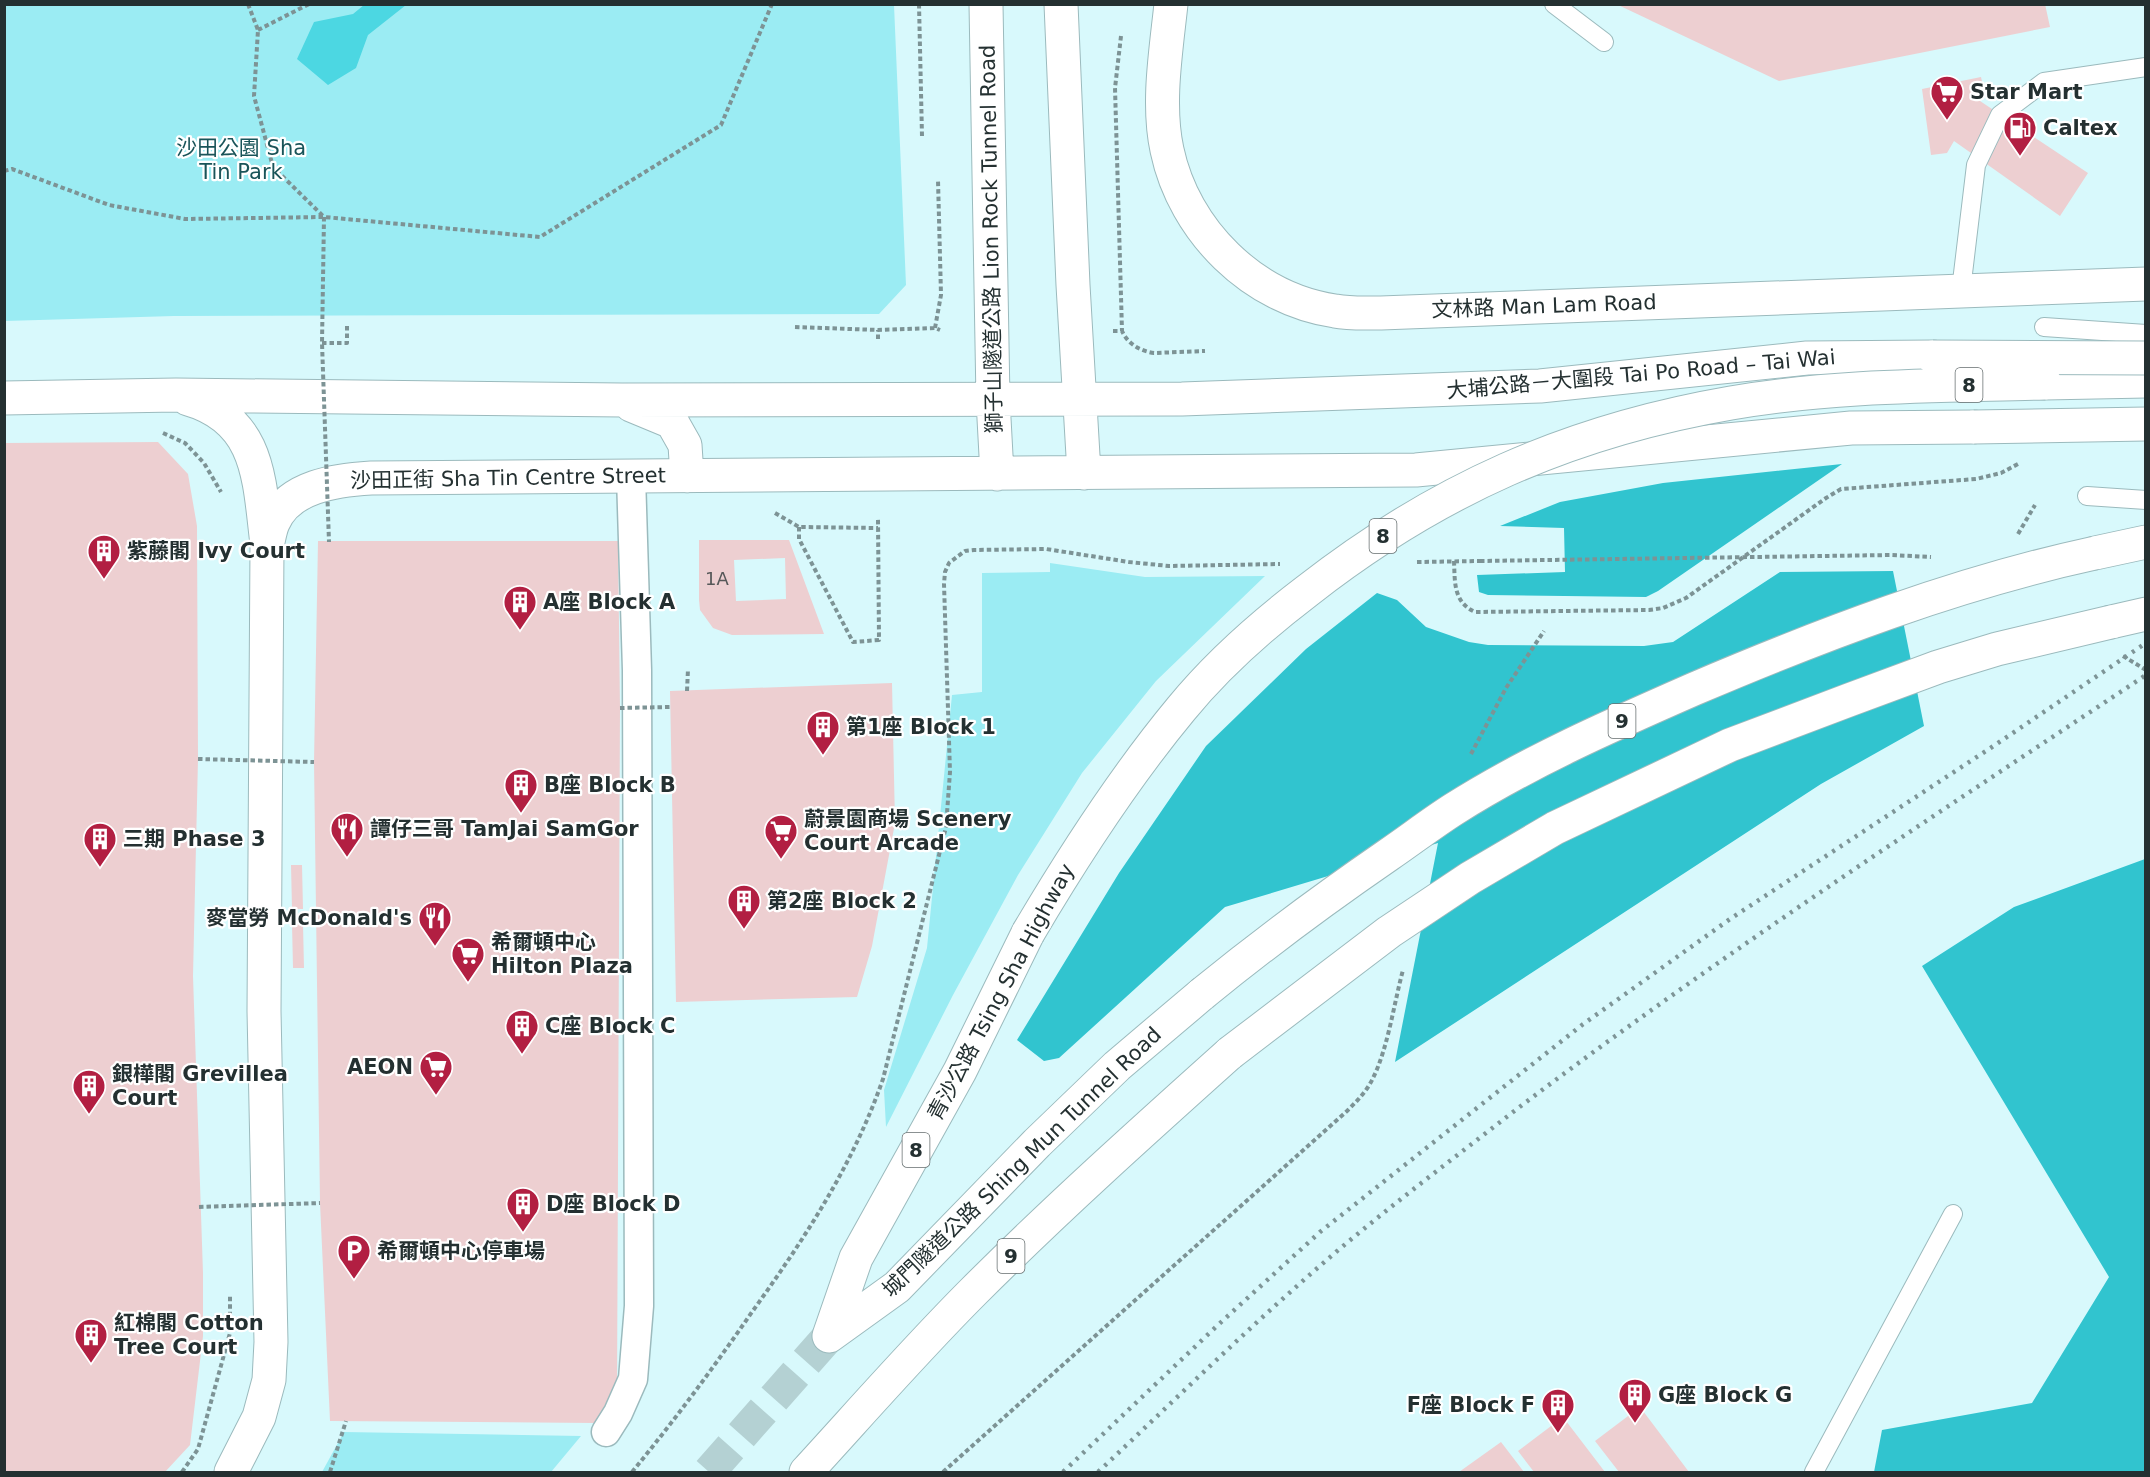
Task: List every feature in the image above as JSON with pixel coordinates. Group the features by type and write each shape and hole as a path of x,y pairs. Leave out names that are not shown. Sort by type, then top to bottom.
{"main road":[{"name":"獅子山隧道公路 Lion Rock Tunnel Road","path":"986,4 993,400 997,474"},
{"path":"1061,4 1084,473"},
{"name":"文林路 Man Lam Road","path":"1171,4 1164,114 1167,149 1183,198 1216,248 1253,278 1293,299 1335,311 1381,313 1961,290 2136,280"},
{"name":"大埔公路－大圍段 Tai Po Road – Tai Wai","path":"993,400 1182,399 1540,386 1807,358 2145,358"},
{"name":"青沙公路 Tsing Sha Highway","path":"830,1336 856,1258 960,1071 1028,933 1113,796 1182,707 1248,639 1367,546 1456,492 1497,473 1584,439 1634,424 1731,403 1779,396 1893,387 2145,381"},
{"path":"4,398 176,395 622,400 993,400"},
{"path":"176,395 209,405 233,423 250,448 258,474 267,546"},
{"path":"622,400 672,422 685,445 687,476"},
{"path":"997,474 1416,470 1851,428 2145,424"},
{"name":"沙田正街 Sha Tin Centre Street","path":"231,1473 259,1416 268,1380 271,1342 264,1011 267,546 273,522 285,506 302,493 322,485 344,480 371,478 997,474"},
{"name":"城門隧道公路 Shing Mun Tunnel Road","path":"830,1336 897,1287 1037,1143 1117,1066 1202,994 1267,941 1454,809 1514,774 1578,741 1724,676 1817,639 2014,573 2145,542"},
{"name":"9","path":"806,1473 885,1385 975,1291 1099,1171 1230,1053 1389,932 1470,878 1555,828 1730,745 1938,667 1997,649 2145,614"}],"street":[{"path":"606,1432 618,1413 633,1379 639,1306 637,670 631,476"}],"lane":[{"path":"1554,4 1604,42"},
{"path":"1961,290 1976,165 2000,115 2044,82 2145,67"},
{"path":"2044,327 2145,334"},
{"path":"2087,496 2145,500"},
{"path":"1814,1473 1953,1214"}],"path":[{"path":"248,4 258,30 254,96 273,167 324,217 322,343 329,542"},
{"path":"258,30 309,4"},
{"path":"4,171 12,169 109,205 185,219 324,217 540,237 721,125 772,4"},
{"path":"919,4 922,136"},
{"path":"1121,36 1115,88 1122,331 1131,343 1145,352 1205,351"},
{"path":"934,328 941,295 938,180"},
{"path":"322,343 347,343 347,323"},
{"path":"795,327 878,330 934,328 940,330"},
{"path":"878,330 878,339"},
{"path":"1112,331 1122,331"},
{"path":"152,429 185,443 204,463 220,490 223,501"},
{"path":"1454,561 1457,597 1467,609 1475,612 1663,608 1686,598 1841,489 1976,479 2001,473 2023,462"},
{"path":"771,511 799,527 879,528"},
{"path":"799,527 799,539 853,642 879,640 878,518"},
{"path":"632,1473 707,1377 800,1246 840,1179 871,1112 883,1079 946,827 950,772 944,584 945,572 949,563 965,551 1046,549 1169,566 1284,564"},
{"path":"1410,562 1891,555 1934,558"},
{"path":"2115,651 2145,670"},
{"path":"687,691 688,669"},
{"path":"621,708 669,707"},
{"path":"229,749 229,761"},
{"path":"198,759 314,762"},
{"path":"944,1473 1362,1096 1380,1062 1405,960"},
{"path":"230,1202 230,1214"},
{"path":"199,1207 320,1203"},
{"path":"182,1473 198,1449 230,1333 230,1285"},
{"path":"330,1473 346,1421"}],"green space":[{"name":"沙田公園 Sha Tin Park","path":"4,5 894,5 906,285 879,314 174,316 5,321"},
{"path":"1050,563 1145,577 1265,576 1156,681 1082,773 1018,875 953,995 886,1127 884,1090 927,948 952,695 982,692 982,573 1050,572"},
{"path":"344,1432 581,1436 551,1472 322,1472"}],"shaded area":[{"path":"364,5 406,5 368,35 356,68 328,85 297,59 314,22 353,14"},
{"path":"1842,464 1646,597 1488,595 1479,592 1477,575 1565,572 1564,528 1500,526 1560,502 1663,483"},
{"path":"1893,571 1924,726 1821,784 1395,1062 1438,843 1225,907 1059,1058 1044,1061 1017,1040 1119,873 1206,746 1306,649 1377,593 1397,600 1426,627 1469,642 1488,645 1644,646 1673,642 1780,572"},
{"path":"2145,859 2145,1472 1874,1472 1882,1430 2032,1403 2109,1277 1922,966 2014,907"}],"building":[{"path":"1616,4 2045,4 2050,27 1779,81"},
{"name":"Caltex","path":"1981,77 1985,95 1980,101 2088,173 2060,216 1954,141 1947,153 1931,155 1922,89"},
{"name":"三期 Phase 3","path":"158,442 188,474 197,526 198,759 193,976 203,1336 190,1445 165,1472 4,1472 4,443"},
{"path":"699,540 789,540 824,634 732,635 713,628 700,610","holes":["785,558 786,599 736,601 734,560"]},
{"name":"希爾頓中心 Hilton Plaza","path":"318,541 618,541 620,708 617,1397 595,1423 330,1421 320,1203 314,762"},
{"name":"蔚景園商場 Scenery Court Arcade","path":"892,683 895,823 872,946 857,997 676,1002 670,691"},
{"path":"291,865 302,865 303,909 292,909"},
{"path":"292,924 303,924 304,968 293,968"},
{"name":"G座 Block G","path":"1640,1407 1689,1472 1619,1472 1595,1441"},
{"name":"F座 Block F","path":"1563,1417 1605,1472 1534,1472 1518,1451"},
{"path":"1501,1442 1524,1472 1459,1472"}],"tunnel":[{"path":"709,1472 829,1336"}],"railway":[{"path":"1063,1472 1320,1232 1582,1025 1730,919 2146,643"},
{"path":"1098,1472 1245,1333 1336,1252 1513,1112 1747,943 2146,675"}],"place":[{"name":"Star Mart","path":"1947,121"},
{"name":"Caltex","path":"2020,157"},
{"name":"紫藤閣 Ivy Court","path":"104,580"},
{"name":"A座 Block A","path":"520,631"},
{"name":"第1座 Block 1","path":"823,756"},
{"name":"B座 Block B","path":"521,814"},
{"name":"譚仔三哥 TamJai SamGor","path":"347,858"},
{"name":"蔚景園商場 Scenery Court Arcade","path":"781,860"},
{"name":"三期 Phase 3","path":"100,868"},
{"name":"第2座 Block 2","path":"744,930"},
{"name":"麥當勞 McDonald's","path":"435,947"},
{"name":"希爾頓中心 Hilton Plaza","path":"468,983"},
{"name":"C座 Block C","path":"522,1055"},
{"name":"AEON","path":"436,1096"},
{"name":"銀樺閣 Grevillea Court","path":"89,1115"},
{"name":"D座 Block D","path":"523,1233"},
{"name":"希爾頓中心停車場","path":"354,1280"},
{"name":"紅棉閣 Cotton Tree Court","path":"91,1364"},
{"name":"G座 Block G","path":"1635,1424"},
{"name":"F座 Block F","path":"1558,1434"}]}
